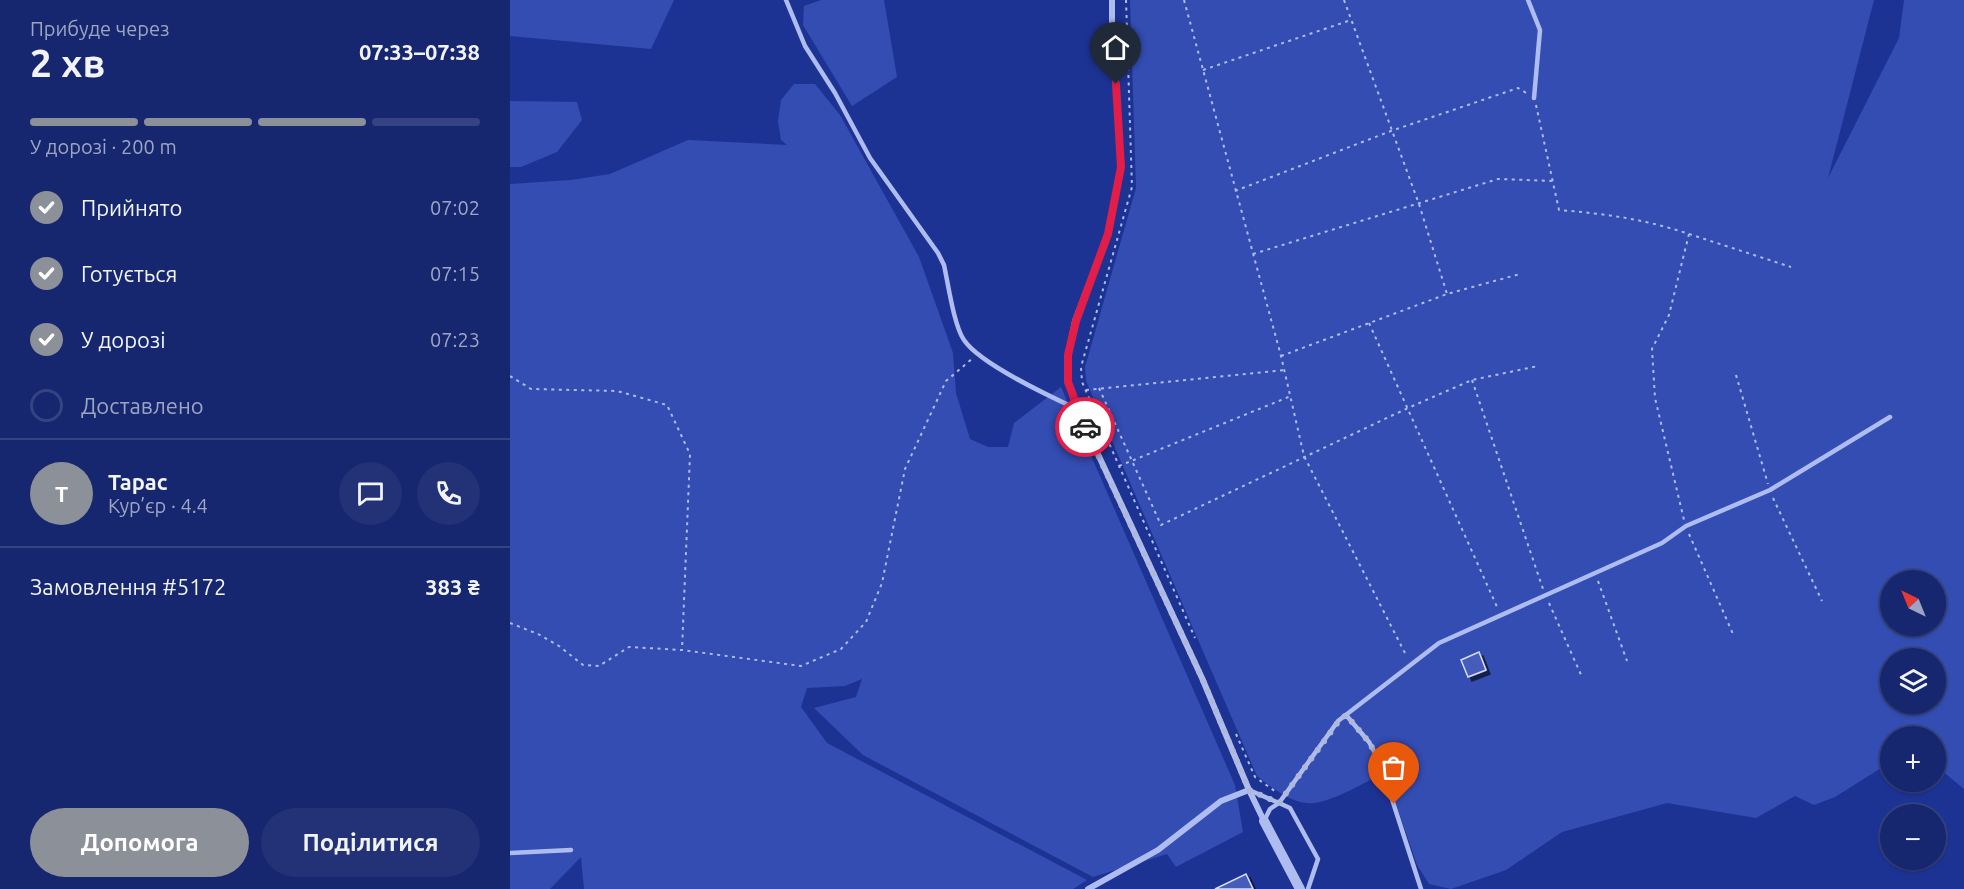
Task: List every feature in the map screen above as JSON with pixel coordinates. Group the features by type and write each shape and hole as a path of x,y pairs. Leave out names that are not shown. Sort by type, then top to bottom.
{"street":[{"path":"1113,0 1112,21 1121,167 1108,234 1076,321 1068,355 1068,382 1077,409 1202,678 1249,790 1300,889"},
{"path":"1088,889 1158,850 1221,801 1249,790"}],"lane":[{"path":"786,0 805,46 835,93 870,158 938,253 944,265 962,339 977,354 1027,384 1077,409"},
{"path":"1528,0 1540,30 1534,98"},
{"path":"1264,821 1270,809 1279,803 1338,722 1439,643 1662,543 1686,526 1770,490 1890,417"},
{"path":"1346,715 1369,742 1380,762 1421,889"},
{"path":"1249,790 1290,808 1318,859 1308,889"},
{"path":"510,853 571,850"}],"path":[{"path":"1126,0 1132,187 1081,367 1082,382 1194,638"},
{"path":"1184,0 1285,370 1304,456 1411,665"},
{"path":"1344,0 1419,204 1447,294"},
{"path":"1203,70 1351,20"},
{"path":"1235,192 1391,131 1518,88 1534,98 1559,210 1609,214 1654,222 1791,267"},
{"path":"1253,254 1498,179 1554,181"},
{"path":"1689,234 1669,315 1652,349 1655,398 1686,526 1733,634"},
{"path":"1281,356 1447,294 1520,274"},
{"path":"1369,323 1500,615"},
{"path":"510,623 545,638 583,665 599,666 629,647 682,650 801,666 842,648 866,622 882,583 905,469 946,381 977,354"},
{"path":"1099,388 1161,525 1304,456 1472,380 1538,366"},
{"path":"1086,390 1285,370"},
{"path":"510,376 531,389 617,391 667,405 690,454 682,650"},
{"path":"1472,380 1545,595 1582,677"},
{"path":"1119,466 1291,396"},
{"path":"1595,573 1628,661"},
{"path":"1236,734 1255,777 1283,797"}],"shaded area":[{"path":"510,0 674,0 651,49 510,36"},
{"path":"821,0 884,0 897,77 852,106 803,25 804,6"},
{"path":"1130,0 1874,0 1828,178 1899,38 1904,0 1964,0 1964,789 1946,774 1946,726 1880,726 1880,769 1835,797 1814,805 1795,796 1756,818 1667,803 1562,832 1506,870 1451,889 1429,884 1417,865 1388,780 1391,769 1337,796 1315,803 1299,802 1286,796 1257,776 1086,381 1085,367 1136,188"},
{"path":"794,84 815,84 840,115 919,257 953,353 956,393 970,439 988,447 1008,447 1014,423 1061,387 1235,785 1243,832 1176,867 1167,854 1093,877 863,755 814,708 856,697 862,679 845,686 807,688 801,707 827,743 1087,880 1073,889 584,889 581,857 550,889 510,889 510,184 571,180 610,174 688,140 787,145 781,140 778,121 781,100"},
{"path":"510,101 577,102 582,120 557,152 521,167 510,167"}],"building":[{"path":"1479,652 1486,670 1468,677 1461,660"},
{"path":"1246,874 1253,889 1215,889"}],"way so far":[{"path":"1085,427 1202,678 1249,790 1279,803 1338,722 1346,715 1369,742 1380,762 1394,804"}],"route":[{"path":"1085,427 1068,382 1068,355 1076,321 1108,234 1121,167 1116,84"}]}
